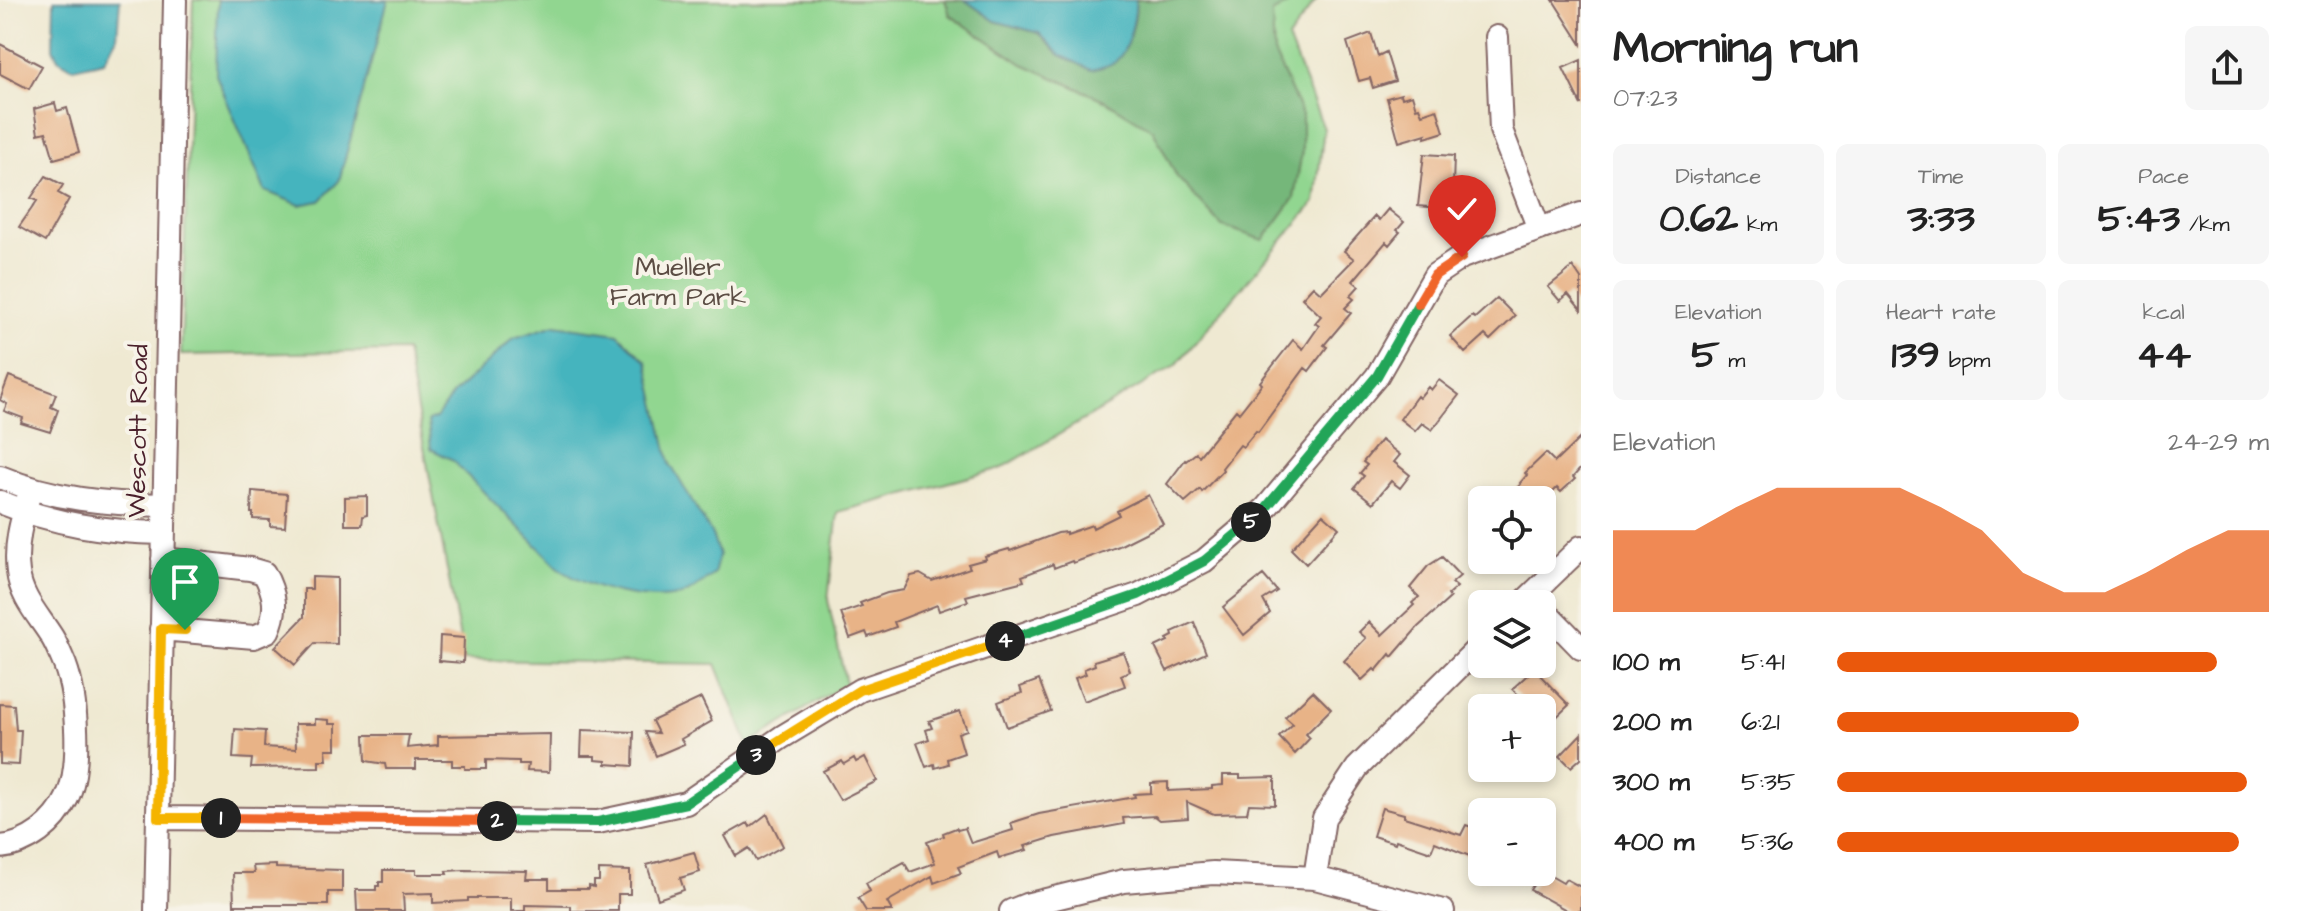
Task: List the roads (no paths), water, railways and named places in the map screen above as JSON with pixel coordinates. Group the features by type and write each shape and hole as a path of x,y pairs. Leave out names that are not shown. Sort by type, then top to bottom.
{"street":[{"name":"Wescott Road","path":"156,911 175,0"},
{"path":"1497,37 1501,130 1539,229"},
{"path":"158,818 598,822 686,803 782,737 860,690 1138,595 1204,561 1265,509 1377,376 1435,275 1462,257 1581,214"},
{"path":"0,477 31,488 102,503 164,505"},
{"path":"0,847 22,842 59,812 68,797 74,765 74,696 66,667 54,639 24,595 18,575 18,543 31,488"},
{"path":"0,502 83,527 163,533"},
{"path":"1544,590 1581,547"},
{"path":"161,629 254,637 268,631 273,621 275,603 264,573 163,559"},
{"path":"1556,625 1581,648"},
{"path":"1315,878 1324,818 1357,768 1468,658"},
{"path":"1011,911 1124,881 1213,873 1315,878 1443,911"}],"water":[{"path":"54,0 120,0 117,37 104,61 73,68 58,59 53,48"},
{"path":"218,0 388,0 339,181 320,201 300,205 265,191 216,75"},
{"path":"965,0 1135,0 1135,7 1131,32 1120,56 1111,64 1091,70 1060,55 1039,33 995,21"},
{"path":"555,325 618,334 647,362 670,464 712,535 719,555 714,574 682,595 635,596 602,589 572,577 560,569 451,459 431,449 428,421 436,418 453,394 514,338"}],"park label":[{"name":"Mueller Farm Park","path":"678,281"}]}
